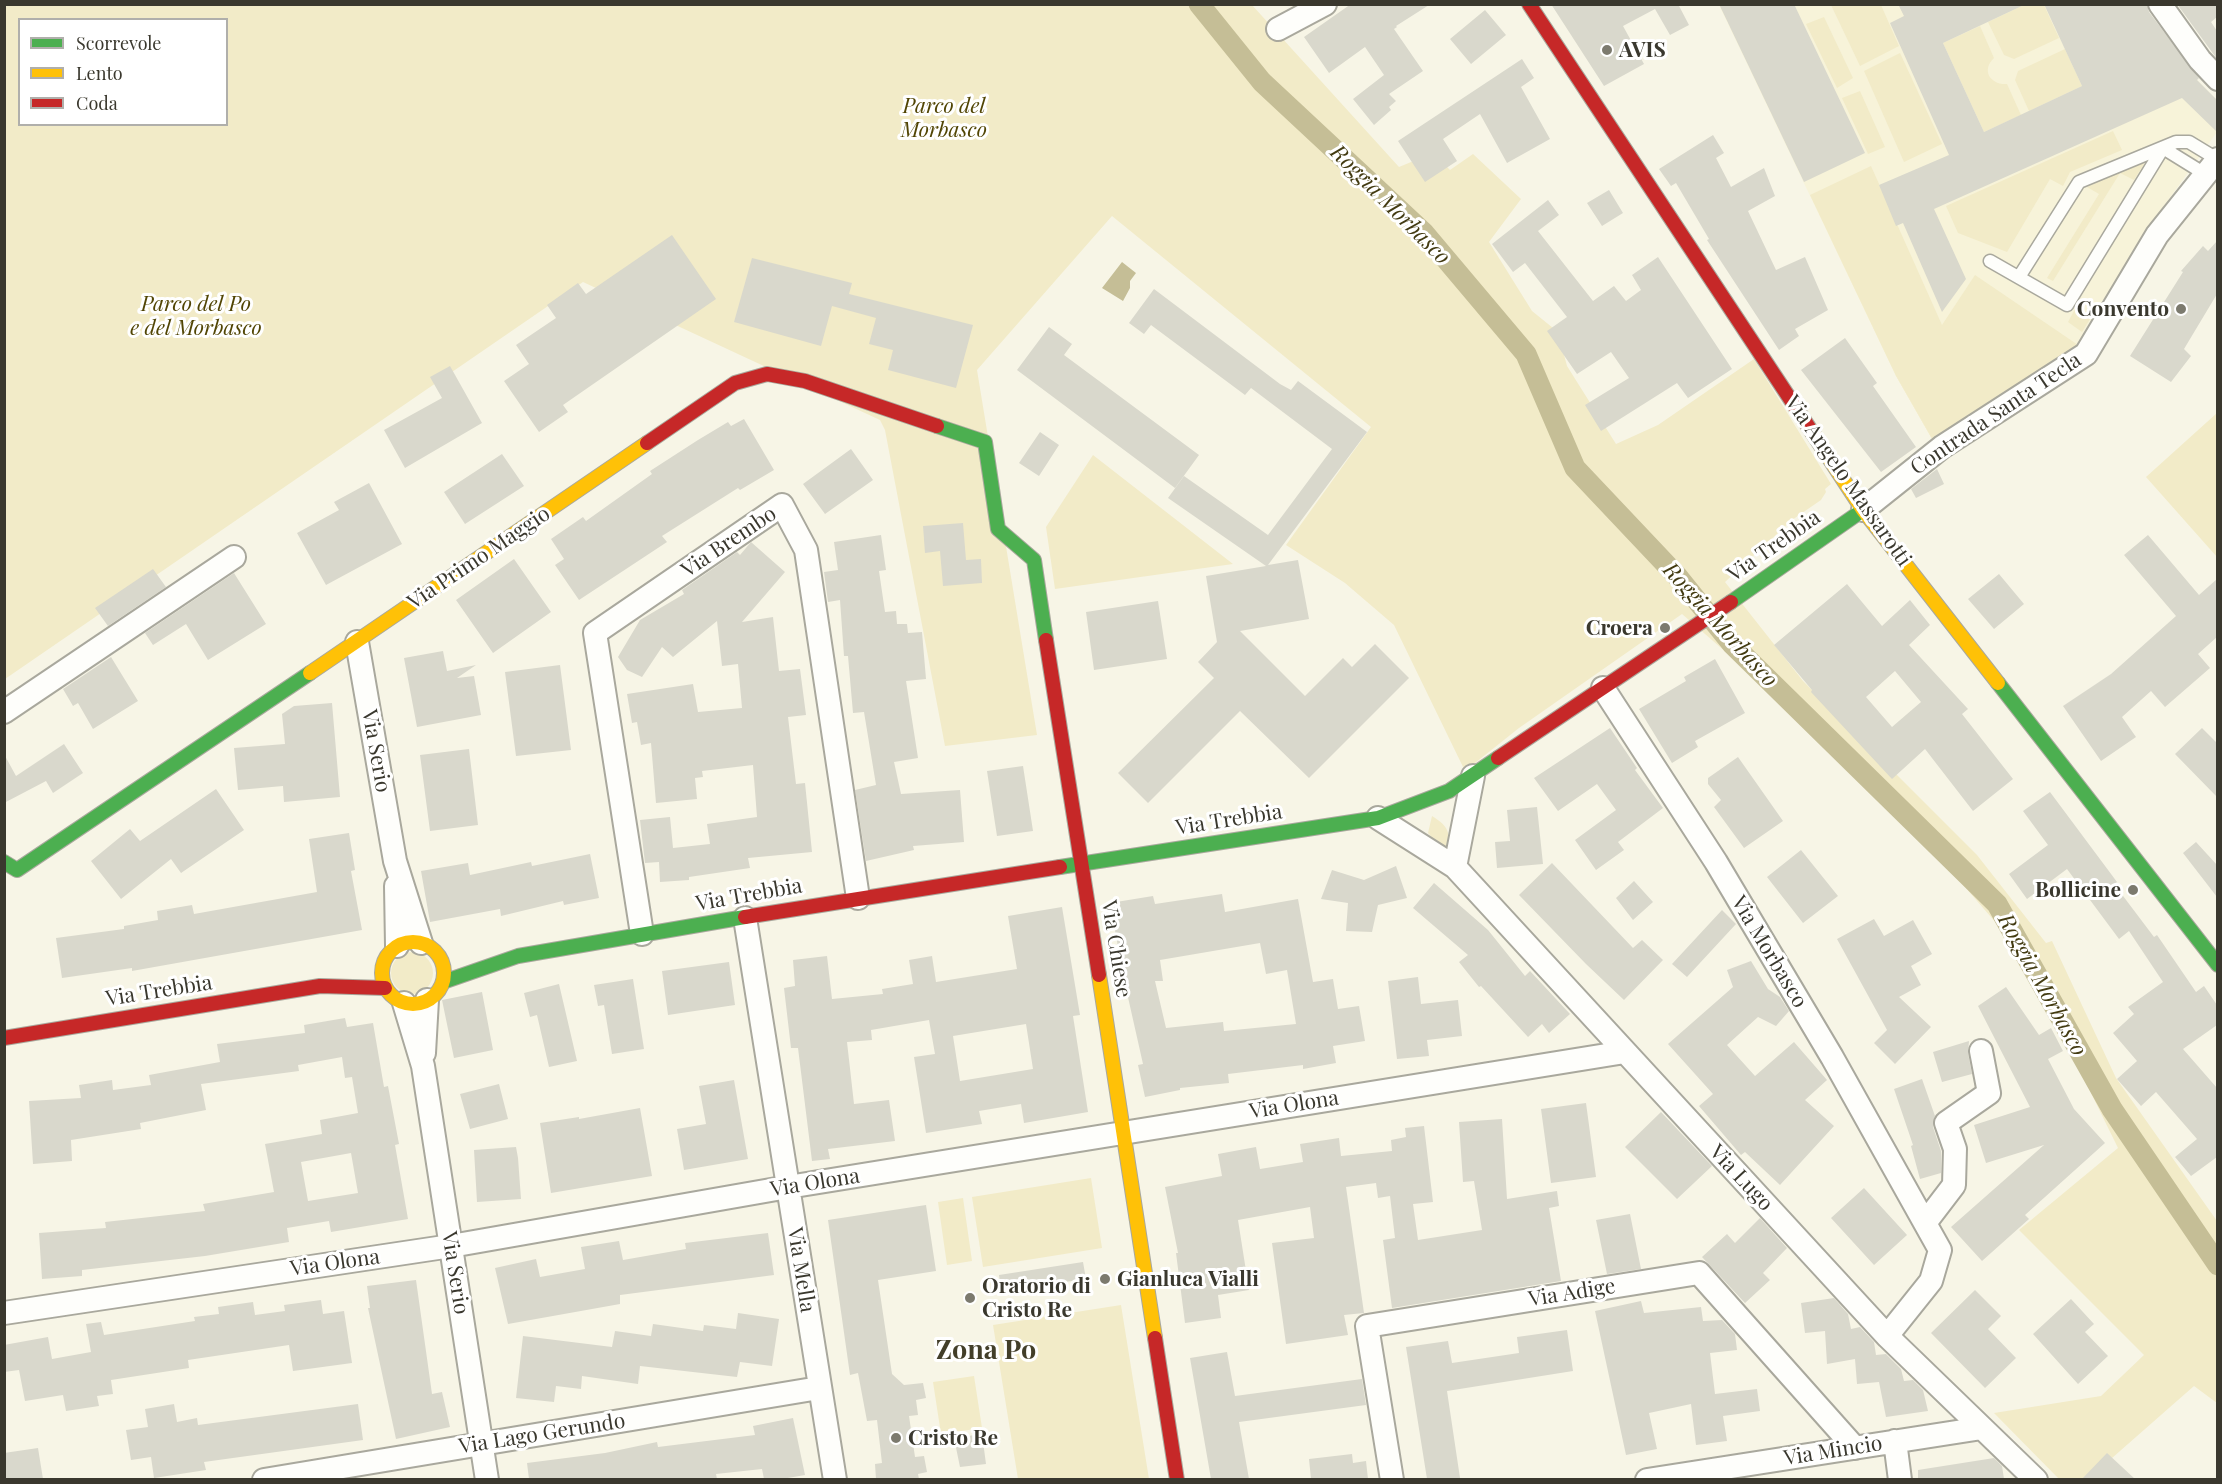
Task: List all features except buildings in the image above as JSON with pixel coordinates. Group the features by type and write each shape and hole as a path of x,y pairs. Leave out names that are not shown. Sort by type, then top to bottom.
{"street":[{"path":"1278,29 1324,4"},
{"name":"Via Angelo Massarotti","path":"1529,4 1863,510 2217,965"},
{"path":"2160,4 2217,79"},
{"name":"Contrada Santa Tecla","path":"1863,510 1942,447 2086,354 2157,235 2213,164"},
{"name":"Via Primo Maggio","path":"4,862 17,870 357,642 735,383 767,374 805,381 985,441"},
{"name":"Via Chiese","path":"985,441 998,529 1034,560 1177,1479"},
{"name":"Via Brembo","path":"642,934 595,633 782,505 806,550 858,897"},
{"name":"Via Trebbia","path":"443,982 518,956 642,934 858,897 1378,818 1449,791 1473,776 1722,609 1863,510"},
{"path":"4,712 234,557"},
{"name":"Via Serio","path":"357,642 395,861 427,946"},
{"name":"Via Morbasco","path":"1603,688 1716,862 1832,1057 1940,1250 1931,1281 1887,1336"},
{"path":"1455,867 1473,776"},
{"name":"Via Lugo","path":"1378,818 1455,867 1887,1336 2036,1479"},
{"name":"Via Serio","path":"393,949 395,861"},
{"name":"Via Mella","path":"745,918 835,1479"},
{"path":"369,963 393,949 413,942 454,950"},
{"path":"393,949 381,970 385,988 396,1000 412,1004 428,1000 443,982 442,964 427,946"},
{"name":"Via Trebbia","path":"486,953 518,956"},
{"name":"Via Trebbia","path":"320,986 349,972"},
{"name":"Via Trebbia","path":"4,1038 320,986 385,988"},
{"name":"Via Serio","path":"423,1066 428,1000"},
{"name":"Via Serio","path":"404,1003 423,1066 487,1479"},
{"path":"1924,1223 1954,1185 1955,1149 1946,1122 1989,1094 1982,1051"},
{"name":"Via Olona","path":"4,1312 451,1246 789,1187 1625,1052"},
{"name":"Via Adige","path":"1392,1479 1367,1326 1699,1273 1855,1448"},
{"name":"Via Lago Gerundo","path":"264,1479 819,1388"},
{"name":"Via Mincio","path":"1647,1479 1982,1428"},
{"path":"1895,1441 1900,1479"}],"lane":[{"path":"2019,277 2079,182 2176,142 2189,142 2213,164"},
{"path":"2163,148 2213,164"},
{"path":"1990,261 2067,305 2163,148"}],"shaded area":[{"path":"1719,5 2141,5 2188,71 2217,100 2217,132 2144,234 2081,347 1932,439 1896,376"},
{"path":"1122,262 1136,273 1130,281 1130,288 1123,301 1102,288"}],"green space":[{"path":"2026,4 2044,5 2059,38 2014,59 2004,55 1988,22"},
{"name":"Parco del Po e del Morbasco","path":"5,5 1252,5 1399,167 1433,153 1450,170 1473,154 1521,199 1489,242 1532,311 1558,332 1567,366 1616,444 1658,425 1754,359 1831,484 1825,489 1826,492 1821,500 1792,520 1725,582 1803,681 1977,855 2046,943 2052,941 2116,1078 2217,1221 2217,1403 2194,1386 2087,1480 2059,1479 1994,1413 2101,1396 2144,1355 2019,1230 2118,1148 2017,947 1964,886 1871,791 1758,680 1682,614 1519,728 1465,771 1394,625 1345,583 1286,545 1371,427 1112,216 977,370 1037,735 945,746 885,430 880,420 583,282 5,679"},
{"path":"1831,5 1881,5 1899,46 1860,66"},
{"path":"1824,17 1853,78 1837,88 1806,24"},
{"path":"1980,26 1994,58 1988,67 1989,76 1996,82 2007,84 2021,115 1984,132 1943,43"},
{"path":"2065,49 2082,86 2029,111 2015,80 2018,71"},
{"path":"1900,53 1942,144 1904,162 1864,71"},
{"path":"1860,91 1885,147 1868,154 1842,98"},
{"path":"2113,131 2122,150 2070,172 2063,186 2050,179 2007,252 1958,233 1946,206"},
{"path":"2140,161 2144,164 2134,180 2120,173 2053,281 2047,278 2099,194 2087,187"},
{"path":"1871,166 1942,325 1975,275 2081,347 1932,439 1896,376 1810,195"},
{"path":"2075,309 2090,319 2082,332 2068,322"},
{"path":"2217,413 2217,557 2146,477"},
{"path":"1093,455 1233,564 1055,589 1046,527"},
{"path":"1432,816 1447,830 1449,851 1428,833"},
{"path":"412,952 427,958 433,973 427,988 412,994 397,988 391,973 397,958"},
{"path":"1091,1178 1102,1248 983,1267 972,1197"},
{"path":"963,1198 972,1261 947,1265 938,1202"},
{"path":"1121,1305 1149,1479 1018,1479 993,1325"},
{"path":"974,1376 982,1428 941,1434 933,1382"}],"waterway":[{"name":"Roggia Morbasco","path":"1199,4 1262,82 1424,233 1526,354 1575,468 1678,577 1732,644 1997,904 2112,1109 2218,1265"}],"traffic: fast":[{"path":"937,426 985,442 998,529 1034,560 1046,640"},
{"path":"1731,602 1863,510"},
{"path":"4,862 17,870 310,673"},
{"path":"1998,683 2218,965"},
{"path":"1060,867 1378,818 1449,791 1498,758"},
{"path":"443,982 518,956 745,917"}],"traffic: slow":[{"path":"1810,429 1863,510 1998,683"},
{"path":"310,673 647,443"},
{"path":"413,942 425,944 435,951 442,961 444,973 442,985 435,995 425,1002 413,1004 401,1002 391,995 384,985 382,973 384,961 391,951 401,944 413,942"},
{"path":"1099,975 1155,1338"}],"traffic: jam":[{"path":"1529,4 1810,429"},
{"path":"647,443 735,383 767,374 805,381 937,426"},
{"path":"1498,758 1731,602"},
{"path":"1046,640 1099,975"},
{"path":"745,917 1060,867"},
{"path":"4,1038 320,986 385,988"},
{"path":"1155,1338 1177,1480"}],"place":[{"name":"AVIS","path":"1607,50"},
{"name":"Convento","path":"2181,309"},
{"name":"Croera","path":"1665,628"},
{"name":"Bollicine","path":"2133,890"},
{"name":"Gianluca Vialli","path":"1105,1279"},
{"name":"Oratorio di Cristo Re","path":"970,1298"},
{"name":"Cristo Re","path":"896,1438"}],"district":[{"name":"Zona Po","path":"986,1351"}],"park label":[{"name":"Parco del Morbasco","path":"944,118"}]}
